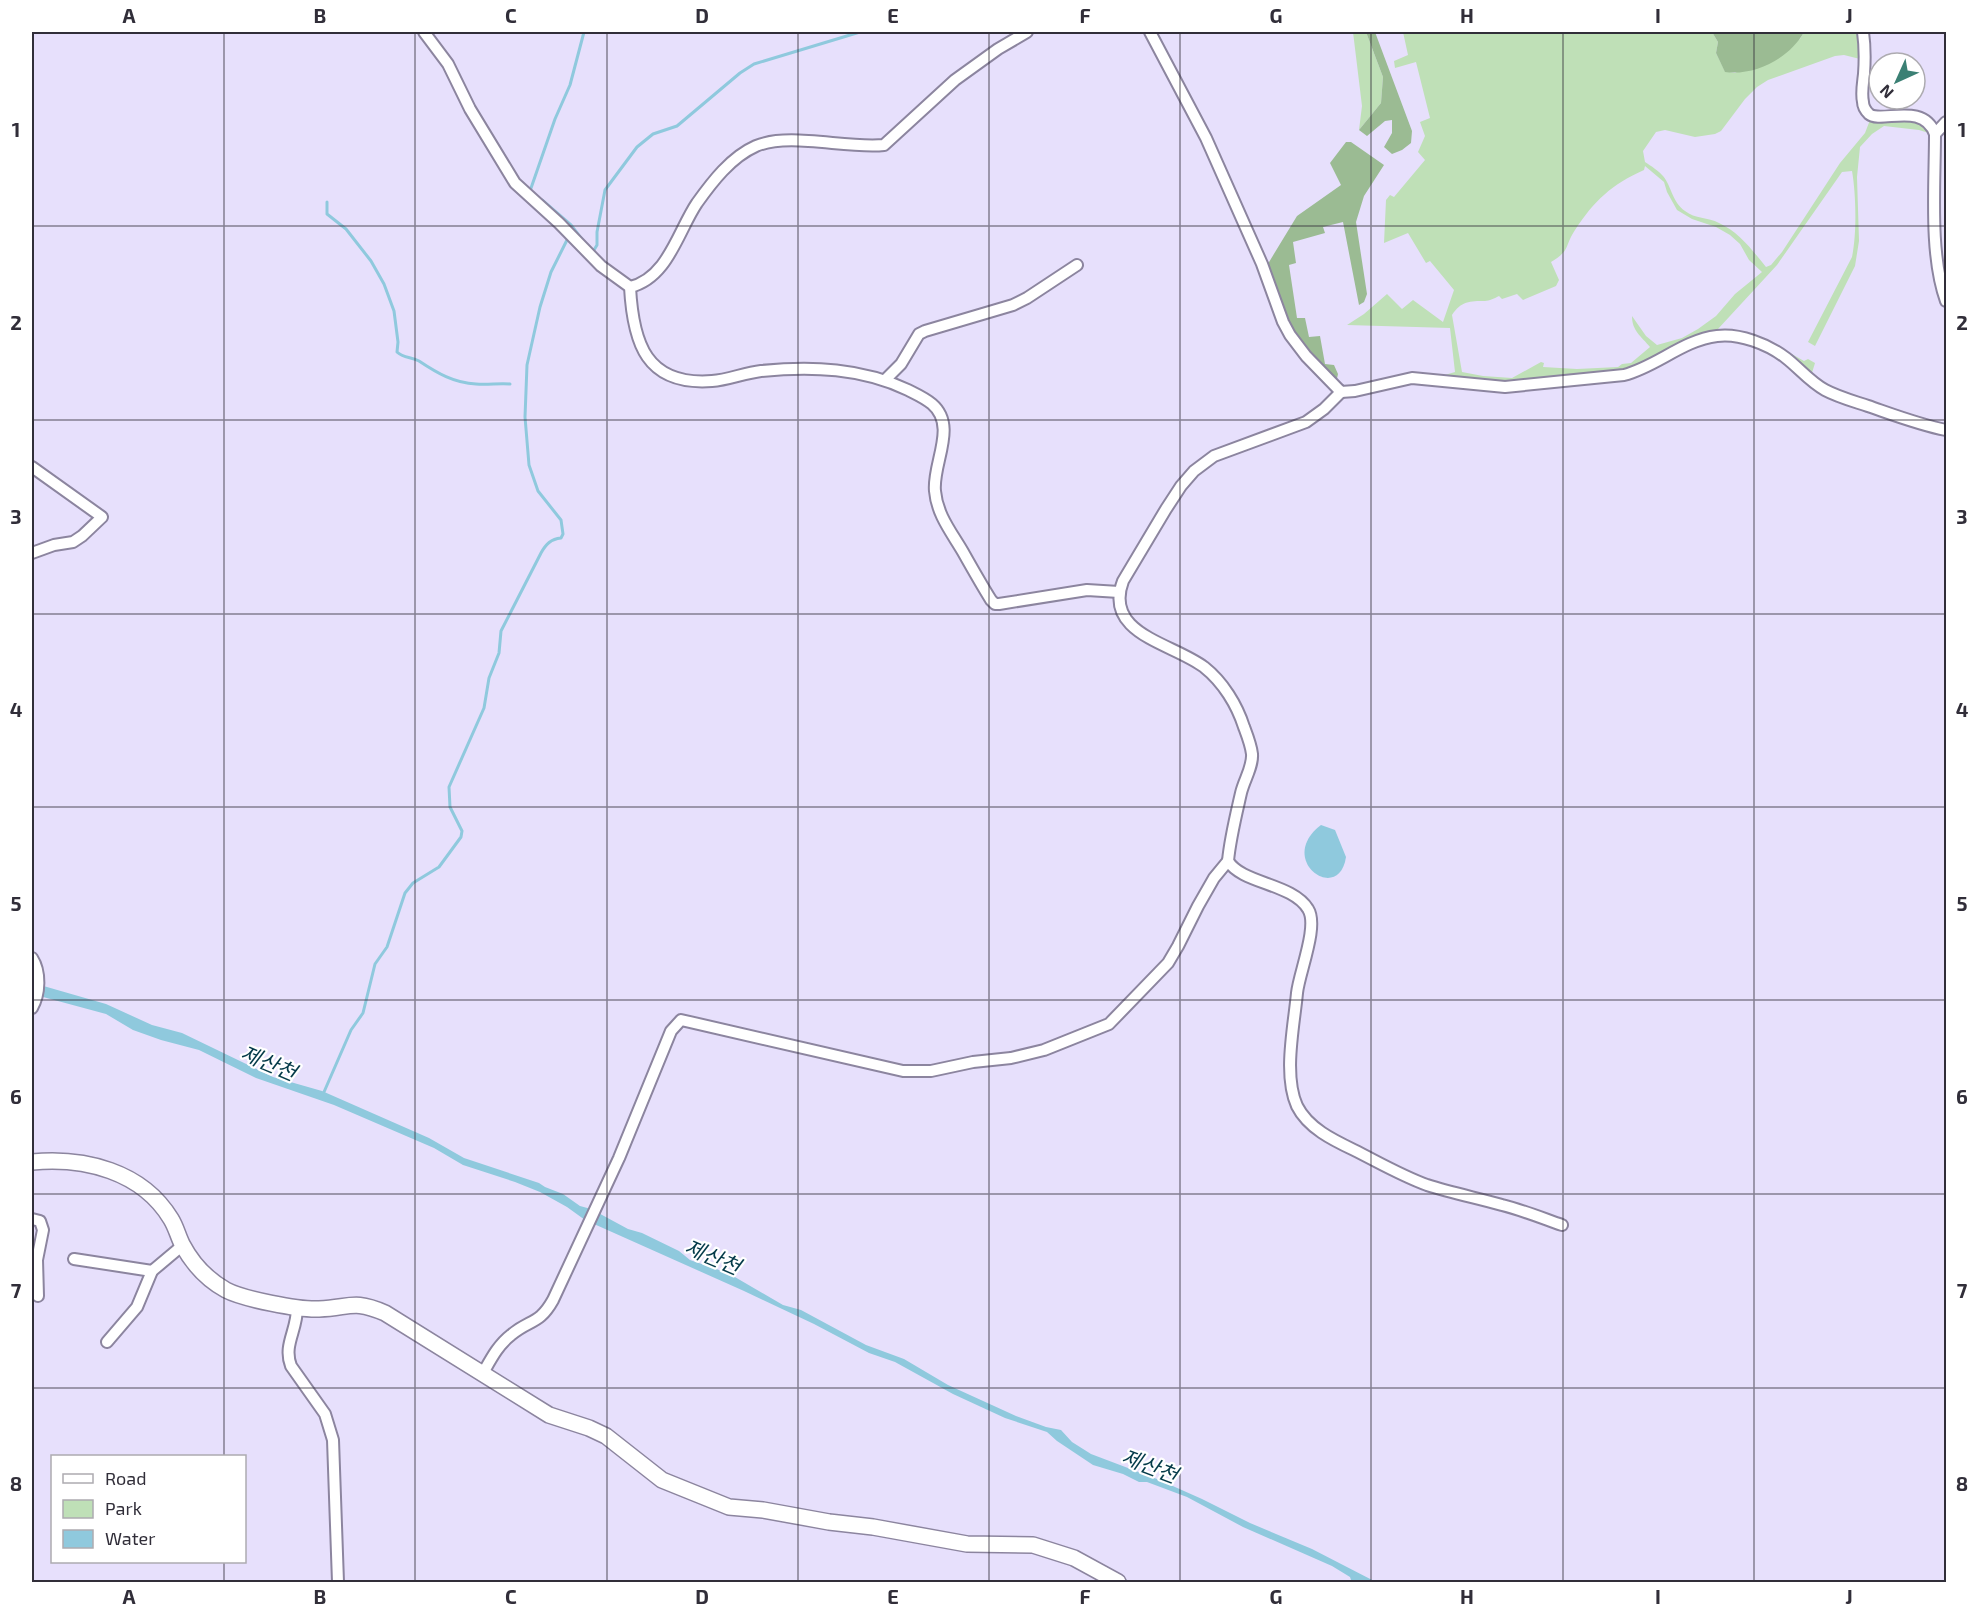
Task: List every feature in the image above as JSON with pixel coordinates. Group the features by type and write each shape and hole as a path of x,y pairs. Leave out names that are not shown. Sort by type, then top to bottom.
{"street":[{"path":"424,32 448,64 470,109 515,183 601,266 630,287"},
{"path":"630,287 643,282 659,268 676,243 696,204 726,168 748,150 773,142 792,141 884,145 955,81 998,49 1027,32"},
{"path":"1150,32 1215,157 1262,264 1287,329 1306,356 1341,392"},
{"path":"1863,32 1865,59 1862,96 1865,109 1872,116 1877,117 1899,114 1919,118 1933,128 1935,134 1937,264 1941,287 1947,301"},
{"path":"1935,134 1947,122"},
{"path":"885,380 901,364 919,334 1013,305 1077,265"},
{"path":"630,287 631,309 642,351 656,367 672,376 694,381 712,381 741,374 810,368 840,370 885,380 923,398 937,409 943,425 941,454 934,483 938,507 947,526 995,604 1087,590 1119,592"},
{"path":"483,1373 504,1341 542,1317 546,1312 631,1131 671,1031 681,1020 903,1071 931,1071 973,1062 1011,1058 1044,1050 1103,1027 1124,1009 1168,963 1214,878 1228,861 1241,792 1251,764 1252,753 1241,718 1221,684 1205,668 1133,627 1120,609 1119,592 1123,581 1181,486 1194,471 1214,456 1306,422 1324,409 1341,392 1412,378 1506,387 1615,376 1633,373 1679,349 1705,339 1725,336 1753,341 1774,350 1814,382 1832,393 1919,423 1947,430"},
{"path":"32,466 102,517 73,542 54,545 32,553"},
{"path":"1228,861 1244,873 1273,885 1309,909 1311,917 1308,945 1298,988 1290,1062 1297,1106 1308,1120 1341,1143 1381,1165 1424,1184 1458,1195 1504,1205 1562,1226"},
{"path":"32,958 38,972 33,1006"},
{"path":"32,1162 85,1164 131,1179 149,1192 163,1208 183,1245 205,1275 227,1290 237,1295 297,1308 318,1309 349,1304 374,1308 397,1319 549,1415 597,1431 616,1443 645,1469 662,1480 729,1506 873,1527 967,1544 1033,1545 1074,1558 1118,1582"},
{"path":"32,1219 40,1221 43,1230 37,1260 38,1296"},
{"path":"107,1342 138,1307 152,1271 183,1245"},
{"path":"74,1259 152,1271"},
{"path":"297,1308 297,1323 287,1352 291,1366 325,1414 333,1440 338,1582"}],"green space":[{"path":"1353,32 1366,32 1383,77 1381,103 1359,130 1362,106"},
{"path":"1366,32 1375,32 1412,131 1411,143 1392,154 1384,147 1392,133 1392,120 1385,121 1367,136 1359,130 1381,103 1383,77"},
{"path":"1403,32 1712,32 1718,42 1716,53 1725,71 1735,73 1800,39 1804,32 1859,32 1860,59 1844,55 1835,56 1768,80 1745,99 1721,131 1695,137 1665,130 1656,132 1643,151 1645,162 1663,176 1681,207 1689,214 1715,221 1733,231 1766,267 1771,265 1782,252 1840,163 1865,133 1870,120 1911,121 1932,134 1919,130 1884,126 1872,134 1860,147 1857,177 1859,241 1855,266 1815,346 1808,342 1852,257 1855,214 1852,171 1842,172 1777,265 1718,329 1745,333 1767,340 1804,361 1808,359 1815,363 1811,376 1786,354 1726,333 1632,370 1518,383 1438,377 1455,372 1450,328 1347,325 1387,294 1402,309 1413,300 1443,322 1454,290 1430,261 1426,263 1408,233 1384,243 1386,200 1390,195 1394,197 1425,160 1418,152 1425,136 1420,122 1430,118 1416,62 1395,68 1394,61 1408,55","holes":["1645,166 1664,182 1677,210 1730,235 1740,244 1749,260 1762,272 1735,294 1716,316 1682,338 1657,345 1646,336 1632,316 1635,330 1650,347 1631,363 1618,367 1577,369 1543,367 1544,363 1541,362 1512,378 1462,372 1452,315 1462,304 1487,301 1499,296 1502,299 1517,294 1523,300 1556,286 1559,280 1551,262 1564,251 1589,210 1605,194 1622,181 1644,170"]},
{"path":"1712,32 1804,32 1790,50 1771,63 1748,71 1725,72 1716,53 1718,42"},
{"path":"1346,142 1351,142 1384,165 1364,196 1356,222 1367,294 1364,302 1359,305 1343,222 1323,227 1325,233 1293,242 1296,263 1289,265 1297,318 1305,318 1309,337 1320,336 1325,364 1334,365 1338,374 1336,383 1293,334 1266,267 1297,216 1341,185 1330,163"}],"water":[{"path":"1321,825 1335,830 1346,857 1341,871 1333,877 1323,877 1314,872 1307,863 1305,852 1309,838"},
{"path":"32,980 40,985 106,1004 152,1025 182,1033 273,1077 322,1091 429,1138 464,1158 539,1183 563,1194 580,1206 591,1209 628,1229 642,1233 679,1251 690,1260 728,1273 783,1305 801,1310 866,1345 904,1359 948,1385 1016,1416 1061,1430 1072,1442 1091,1454 1202,1499 1250,1523 1312,1549 1376,1582 1351,1580 1350,1577 1332,1566 1243,1527 1187,1497 1093,1465 1047,1432 1005,1418 953,1394 895,1362 869,1353 744,1291 585,1220 540,1192 463,1165 434,1148 334,1105 256,1078 199,1050 133,1030 106,1014 32,994"}],"waterway":[{"path":"530,191 555,119 570,85 584,32"},
{"path":"590,249 594,250 597,245 597,232 605,190 637,147 653,134 677,126 754,64 860,32"},
{"path":"542,200 571,225 584,242"},
{"path":"327,202 327,214 346,229 371,261 384,284 394,311 397,352 460,382 510,384"},
{"path":"324,1092 351,1030 363,1013 375,964 387,947 405,893 413,883 439,867 461,837 462,831 450,807 449,787 484,708 489,678 499,653 501,631 543,550 552,541 561,538 563,534 561,520 538,491 529,465 525,417 527,365 540,307 551,272 568,238"}],"water label":[{"name":"제산천","path":"269,1062"},
{"name":"제산천","path":"713,1256"},
{"name":"제산천","path":"1150,1465"}]}
